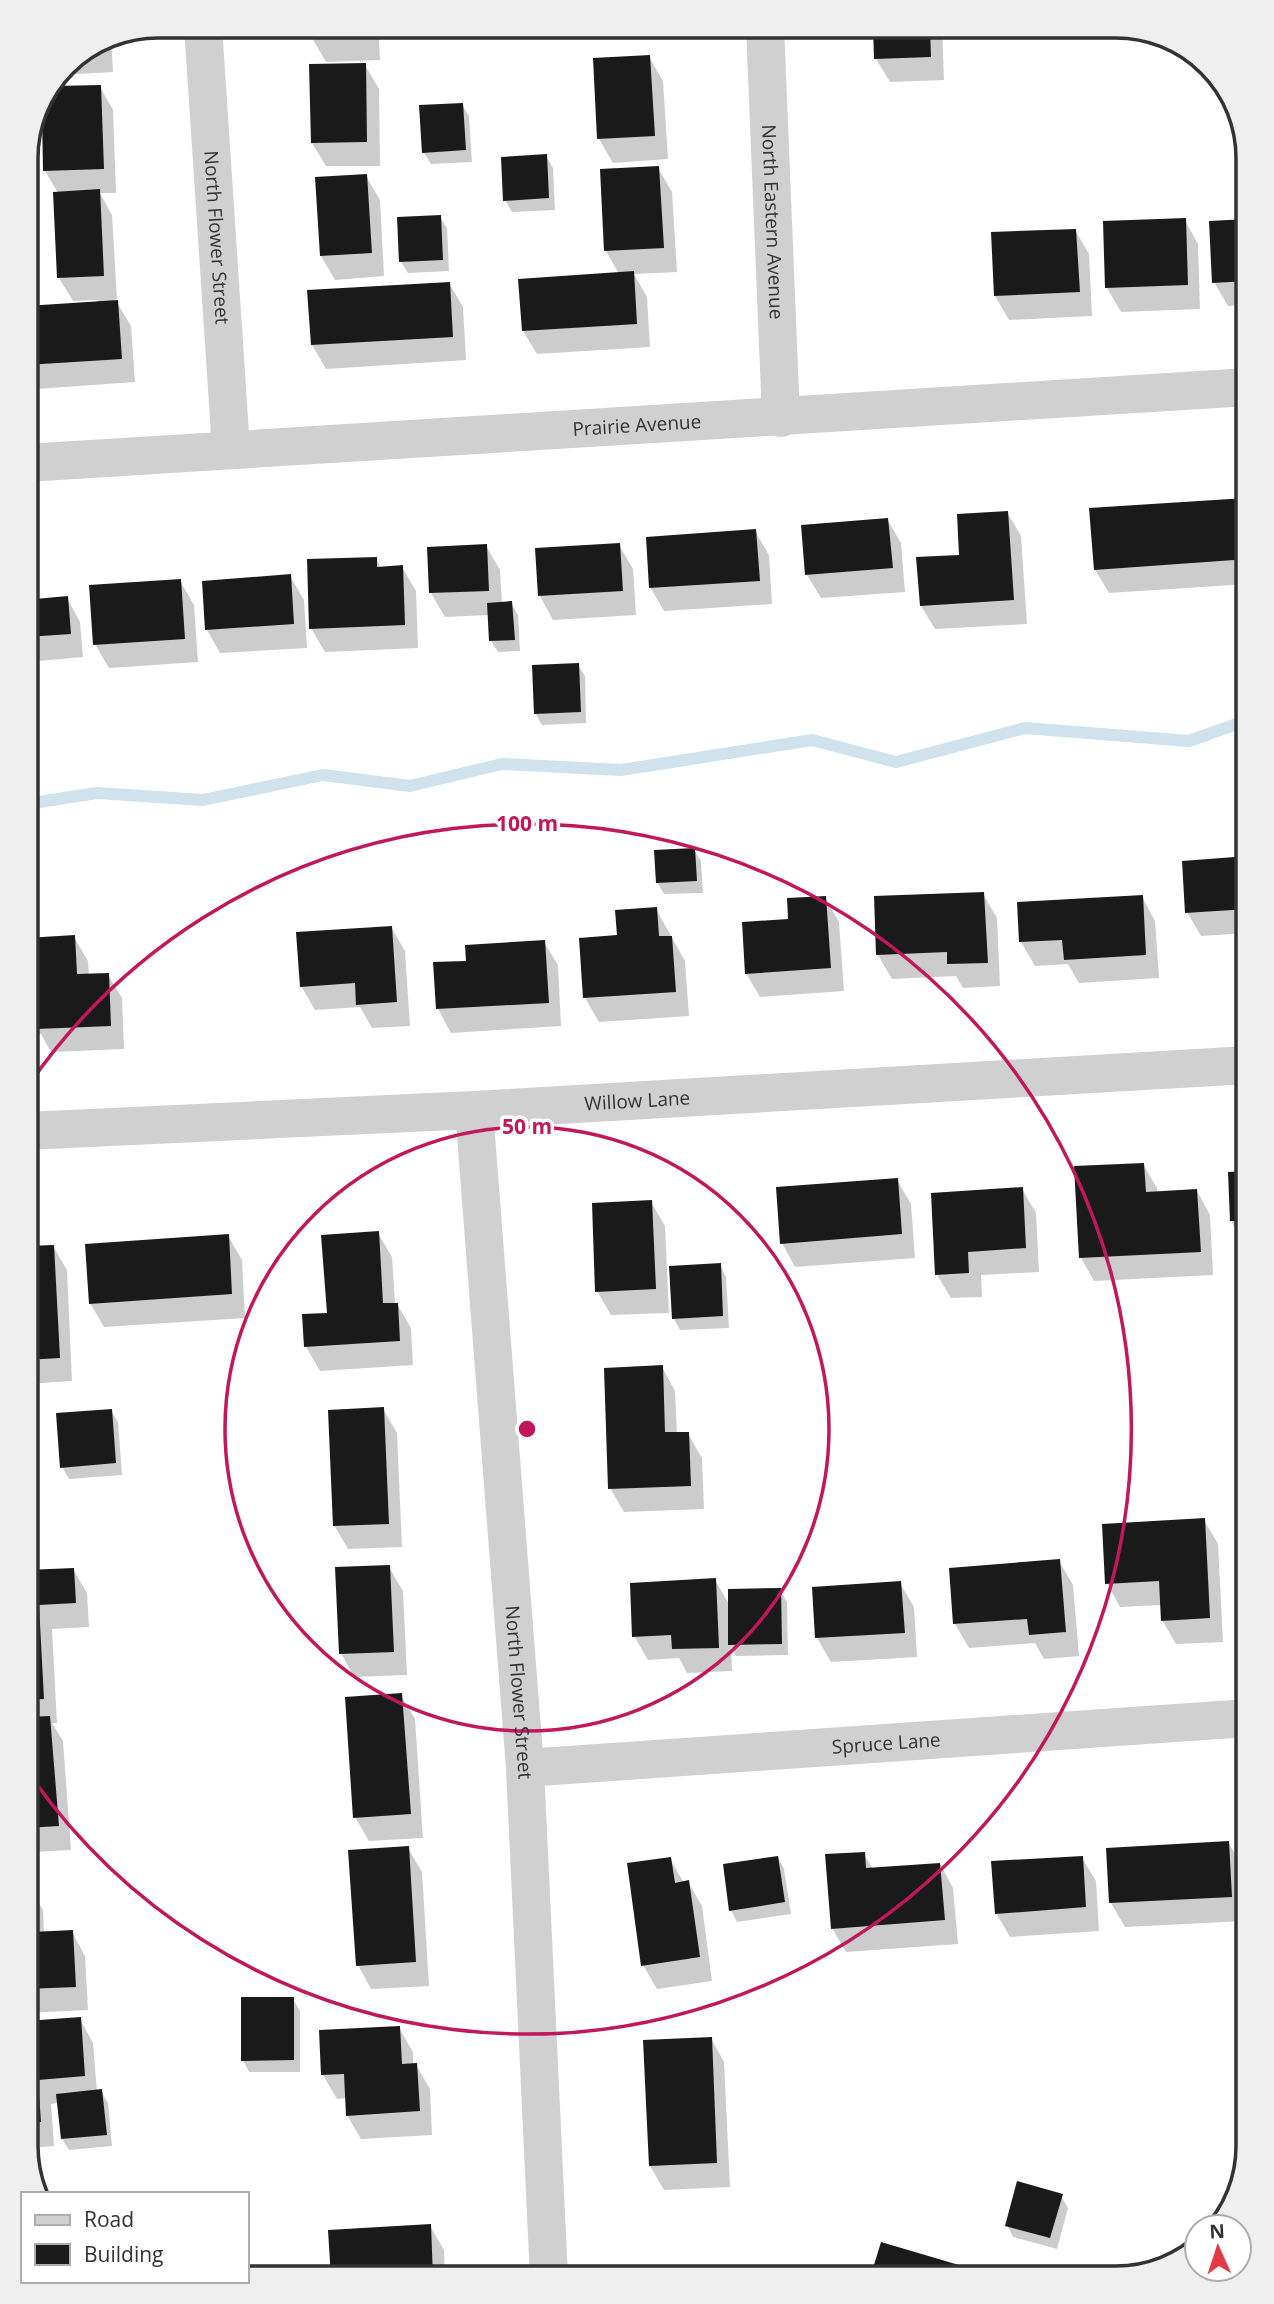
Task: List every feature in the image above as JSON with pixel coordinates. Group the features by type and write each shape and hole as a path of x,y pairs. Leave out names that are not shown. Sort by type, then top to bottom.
{"street":[{"name":"North Flower Street","path":"204,38 231,449"},
{"name":"North Eastern Avenue","path":"766,39 781,418"},
{"name":"Prairie Avenue","path":"39,462 1236,388"},
{"name":"Willow Lane","path":"39,1130 474,1110 1236,1066"},
{"name":"North Flower Street","path":"474,1110 525,1768 548,2265"},
{"name":"Spruce Lane","path":"525,1768 1236,1719"}],"building":[{"path":"873,39 930,39 931,57 874,59"},
{"path":"650,55 655,136 597,139 593,58"},
{"path":"366,63 367,142 311,143 309,64"},
{"path":"101,85 104,169 43,171 43,127 51,105 62,86"},
{"path":"463,103 466,150 422,153 419,105"},
{"path":"547,154 549,198 503,201 501,157"},
{"path":"659,166 664,248 604,251 600,169"},
{"path":"367,174 372,253 320,256 315,177"},
{"path":"100,189 104,276 57,278 53,192"},
{"path":"441,215 443,260 399,262 397,217"},
{"path":"1186,218 1188,285 1105,288 1103,221"},
{"path":"1236,220 1236,282 1212,283 1209,221"},
{"path":"1076,229 1080,292 994,296 991,232"},
{"path":"634,271 637,324 522,331 518,279"},
{"path":"450,282 453,337 311,345 307,290"},
{"path":"118,300 122,359 39,364 39,305"},
{"path":"1236,499 1236,560 1094,570 1089,508"},
{"path":"1008,511 1014,600 920,606 916,557 959,555 957,514"},
{"path":"888,518 893,568 805,575 801,525"},
{"path":"756,529 760,581 649,588 646,537"},
{"path":"620,543 623,591 538,596 535,548"},
{"path":"487,544 489,591 429,593 427,547"},
{"path":"377,557 377,567 403,565 405,625 309,629 307,559"},
{"path":"291,574 294,624 205,630 202,581"},
{"path":"181,579 185,639 93,645 89,585"},
{"path":"68,596 71,634 39,636 39,599"},
{"path":"512,601 515,640 489,641 487,603"},
{"path":"579,663 581,712 534,714 532,665"},
{"path":"695,848 697,881 656,883 654,850"},
{"path":"1236,857 1236,910 1185,913 1182,861"},
{"path":"984,892 988,963 947,964 947,952 876,955 874,896"},
{"path":"1143,895 1146,955 1064,960 1062,940 1019,942 1017,902"},
{"path":"826,896 831,968 745,974 742,922 788,919 787,898"},
{"path":"657,907 659,936 672,936 676,992 583,998 579,938 617,935 615,910"},
{"path":"392,926 397,1002 356,1005 355,983 300,987 296,932"},
{"path":"75,935 77,974 109,973 111,1026 39,1029 39,937"},
{"path":"545,940 549,1003 436,1009 433,962 466,961 465,945"},
{"path":"1144,1163 1146,1192 1197,1189 1201,1252 1079,1258 1074,1166"},
{"path":"1228,1172 1236,1172 1236,1221 1230,1221"},
{"path":"898,1178 902,1234 780,1244 776,1187"},
{"path":"1023,1187 1026,1248 968,1252 969,1273 935,1275 931,1193"},
{"path":"652,1200 656,1289 595,1292 592,1203"},
{"path":"379,1231 383,1303 398,1303 400,1341 304,1347 302,1314 327,1313 321,1235"},
{"path":"229,1234 232,1294 89,1304 85,1244"},
{"path":"54,1245 60,1358 38,1359 38,1246"},
{"path":"721,1263 723,1316 672,1319 669,1266"},
{"path":"663,1365 665,1432 689,1432 691,1486 608,1489 604,1368"},
{"path":"384,1407 389,1524 333,1526 328,1410"},
{"path":"112,1409 116,1463 60,1468 56,1413"},
{"path":"1205,1518 1210,1618 1161,1621 1159,1581 1105,1584 1102,1524"},
{"path":"1060,1559 1066,1632 1029,1635 1027,1619 953,1624 949,1568"},
{"path":"390,1565 394,1652 339,1654 335,1567"},
{"path":"74,1568 76,1603 39,1605 44,1699 38,1699 38,1569"},
{"path":"716,1578 719,1648 672,1649 671,1635 632,1637 630,1583"},
{"path":"901,1581 905,1633 815,1638 812,1587"},
{"path":"781,1588 782,1644 728,1645 728,1589"},
{"path":"402,1693 411,1814 353,1818 345,1697"},
{"path":"38,1716 50,1716 59,1826 38,1827"},
{"path":"1229,1841 1232,1897 1109,1903 1106,1848"},
{"path":"409,1846 416,1962 356,1966 348,1850"},
{"path":"865,1852 866,1868 940,1863 945,1920 831,1929 825,1854"},
{"path":"778,1856 785,1902 729,1911 723,1864"},
{"path":"1083,1856 1086,1907 995,1914 991,1861"},
{"path":"671,1857 675,1883 689,1880 700,1957 641,1966 627,1863"},
{"path":"73,1930 76,1987 38,1989 38,1932"},
{"path":"241,1997 294,1997 294,2060 241,2061"},
{"path":"81,2017 85,2076 38,2080 38,2020"},
{"path":"400,2026 402,2064 417,2063 420,2111 346,2116 344,2074 321,2075 319,2030"},
{"path":"712,2037 717,2163 649,2166 643,2040"},
{"path":"38,2080 41,2122 38,2122"},
{"path":"102,2089 107,2135 61,2139 56,2094"},
{"path":"1017,2181 1063,2194 1050,2238 1005,2226"},
{"path":"431,2224 433,2265 330,2265 328,2230"},
{"path":"881,2242 962,2266 874,2266"}],"waterway":[{"path":"39,802 97,793 203,800 323,775 410,786 502,764 621,770 812,740 896,762 1025,728 1189,741 1236,724"}]}
